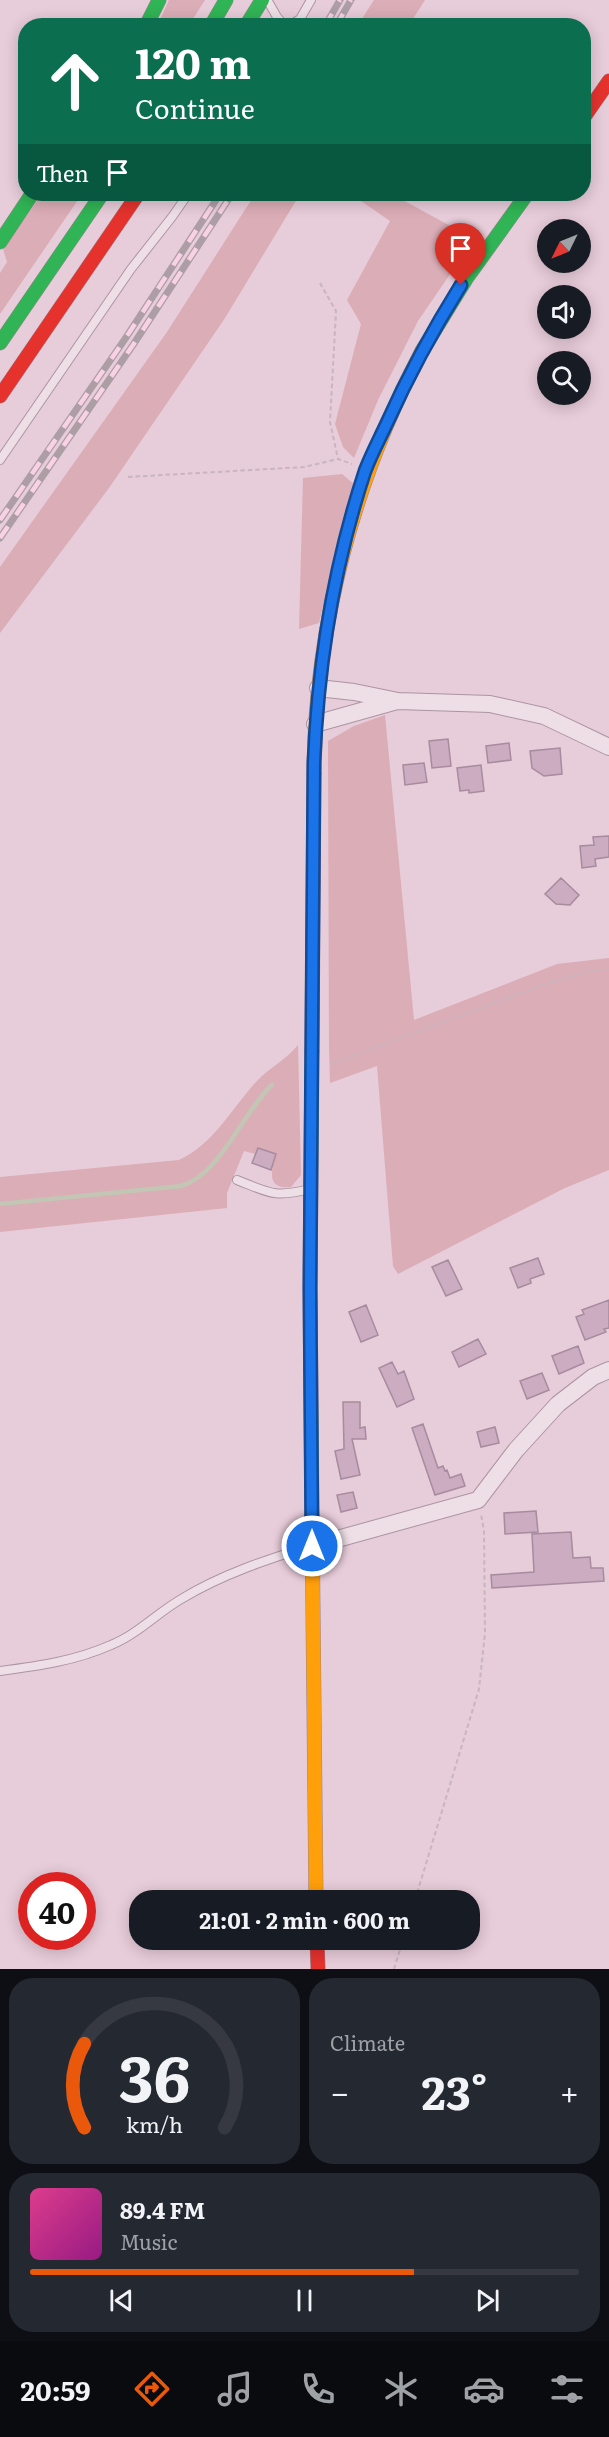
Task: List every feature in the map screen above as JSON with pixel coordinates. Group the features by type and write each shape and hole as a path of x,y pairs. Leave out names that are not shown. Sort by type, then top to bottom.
{"main road":[{"path":"150,18 159,0"},
{"path":"216,18 226,0"},
{"path":"251,18 262,0"},
{"path":"591,107 609,81"},
{"path":"0,242 27,201"},
{"path":"0,343 97,201"},
{"path":"0,396 133,201"},
{"path":"316,1890 310,1189 315,724 318,688 337,574 366,469 431,333 471,269 522,201"},
{"path":"317,1950 318,1969"}],"street":[{"path":"318,688 354,692 398,701 490,704 544,716 609,747"},
{"path":"315,724 398,701"},
{"path":"312,1546 478,1500 516,1450 558,1404 593,1377 609,1370"}],"lane":[{"path":"267,0 278,18"},
{"path":"301,18 311,0"},
{"path":"0,460 131,268 183,201"},
{"path":"237,1180 272,1194 285,1195 310,1189"},
{"path":"0,1671 50,1665 112,1645 134,1633 181,1599 215,1580 312,1546"}],"path":[{"path":"320,283 336,311 330,422 338,459"},
{"path":"128,477 303,467 338,459 366,469"},
{"path":"312,1071 548,984 589,971 609,969"},
{"path":"418,1890 479,1689 485,1633 484,1532 478,1500"},
{"path":"394,1969 400,1950"}],"shaded area":[{"path":"169,0 205,0 193,18 161,18"},
{"path":"374,0 425,0 413,18 362,18"},
{"path":"37,201 77,201 0,314 0,273 7,262 3,249"},
{"path":"251,201 296,201 225,318 109,488 0,633 0,567 167,332"},
{"path":"361,201 405,201 474,239 418,321 378,400 354,458 343,447 335,424 361,324 347,300 390,221"},
{"path":"342,474 354,484 319,623 299,629 303,478"},
{"path":"385,715 414,1020 557,964 609,958 609,1170 565,1188 398,1274 393,1266 377,1066 330,1083 329,1049 328,741 354,726"},
{"path":"298,1045 301,1175 291,1187 277,1185 272,1178 276,1154 258,1148 255,1154 244,1151 227,1193 227,1208 0,1232 0,1177 179,1160 202,1145 257,1081"}],"building":[{"path":"448,739 451,766 432,768 429,741"},
{"path":"509,743 511,760 488,763 486,746"},
{"path":"560,748 562,774 544,776 532,768 530,751"},
{"path":"424,763 427,782 405,785 403,765"},
{"path":"481,765 484,791 469,793 469,790 460,791 457,768"},
{"path":"609,836 609,857 595,859 596,866 582,868 580,846 594,845 593,837"},
{"path":"561,878 579,895 570,905 556,904 545,894"},
{"path":"258,1148 276,1154 271,1170 252,1163"},
{"path":"538,1258 544,1274 530,1279 531,1283 518,1288 510,1268"},
{"path":"448,1260 462,1289 446,1296 432,1267"},
{"path":"609,1300 609,1328 604,1329 606,1332 585,1340 576,1317 584,1314 582,1310"},
{"path":"366,1305 378,1335 361,1342 349,1312"},
{"path":"478,1339 486,1354 459,1367 452,1352"},
{"path":"578,1346 584,1363 559,1374 552,1356"},
{"path":"392,1362 398,1374 404,1371 414,1399 397,1407 379,1368"},
{"path":"542,1373 549,1390 527,1399 520,1381"},
{"path":"343,1402 360,1402 360,1428 365,1427 366,1439 352,1439 360,1475 341,1479 335,1451 344,1449"},
{"path":"423,1424 438,1468 443,1466 450,1478 461,1474 465,1486 435,1495 412,1428"},
{"path":"495,1427 499,1443 481,1447 477,1432"},
{"path":"353,1492 357,1508 341,1512 337,1495"},
{"path":"536,1511 538,1532 505,1534 504,1513"},
{"path":"571,1532 573,1558 590,1557 591,1568 603,1568 604,1581 492,1588 491,1575 534,1572 532,1534"}],"waterway":[{"path":"0,1204 181,1186 208,1169 272,1085"}],"railway":[{"path":"330,18 340,0"},
{"path":"341,18 351,0"},
{"path":"0,520 125,339 215,201"},
{"path":"0,538 133,345 227,201"}],"traffic: fast":[{"path":"150,18 159,0"},
{"path":"216,18 226,0"},
{"path":"251,18 262,0"},
{"path":"0,242 27,201"},
{"path":"0,343 97,201"},
{"path":"422,351 466,279 522,201"},
{"path":"312,1051 310,1288 312,1516"}],"traffic: slow":[{"path":"314,773 316,718 322,663 330,609 342,556 376,451 422,351"},
{"path":"312,1516 316,1890"}],"traffic: jam":[{"path":"591,107 609,81"},
{"path":"0,396 133,201"},
{"path":"312,1051 314,773"},
{"path":"317,1950 318,1969"}],"route":[{"path":"312,1546 310,1288 314,762 318,688 337,574 366,469 431,333 461,285"}]}
